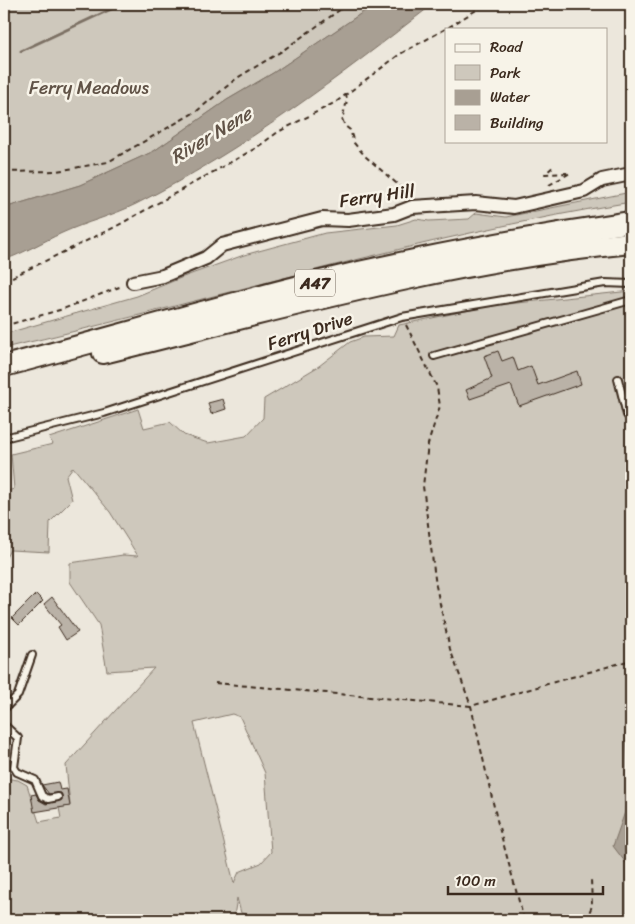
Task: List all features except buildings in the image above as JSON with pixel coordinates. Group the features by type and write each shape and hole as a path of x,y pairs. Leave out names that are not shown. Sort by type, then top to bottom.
{"highway":[{"name":"A47","path":"4,366 301,286 433,256 549,225 631,212"},
{"name":"A47","path":"433,256 551,234 631,222"},
{"name":"A47","path":"4,378 339,294 427,275 535,255 631,243"},
{"name":"A47","path":"427,275 631,257"}],"street":[{"name":"Ferry Hill","path":"133,282 163,276 198,262 222,245 322,219 348,220 394,214 412,208 476,204 514,207 584,191 602,180 631,174"}],"lane":[{"name":"Ferry Drive","path":"4,438 104,413 402,317 606,283 631,284"},
{"path":"434,356 631,300"},
{"path":"618,378 627,415 631,419"},
{"path":"4,709 18,695 32,655"},
{"path":"4,725 18,738 14,767 17,772 35,780 42,796 48,799 58,797"}],"path":[{"path":"4,172 57,171 108,162 197,111 237,78 282,51 348,4"},
{"path":"448,28 486,4"},
{"path":"4,280 115,227 256,148 278,132 336,102 346,92 400,54 445,30"},
{"path":"346,92 347,101 342,119 345,126 350,130 354,143 404,190"},
{"path":"549,185 570,173 545,174 555,165"},
{"path":"4,326 63,309 133,282"},
{"path":"402,317 437,387 440,406 428,444 423,486 428,538 450,649 471,706 497,820 524,920"},
{"path":"215,683 471,706 631,660"},
{"path":"586,920 592,906 591,880"}],"green space":[{"name":"Ferry Meadows","path":"4,4 375,4 273,73 227,100 154,151 80,185 4,208"},
{"path":"631,192 631,202 473,232 395,250 4,348 4,334 137,296 244,255 325,233 397,225 416,219 429,221 469,219 476,213 506,217"},
{"path":"631,291 631,920 275,920 241,913 237,898 234,916 245,920 4,920 4,778 18,780 27,785 39,822 61,818 59,808 70,805 66,765 154,668 107,671 99,625 70,582 70,563 123,555 138,556 110,512 73,467 66,476 72,500 50,522 49,552 10,550 4,561 4,492 14,489 11,454 53,444 49,438 138,409 144,428 170,422 184,435 208,443 246,436 263,418 264,399 319,366 350,342 364,337 394,336 399,325 489,306","holes":["232,714 240,717 265,773 271,852 261,863 239,872 234,883 194,723"]}],"water":[{"name":"River Nene","path":"375,4 433,4 326,85 214,161 136,204 71,229 4,260 4,208 80,185 154,151 227,100 273,73"},
{"path":"631,719 631,866 629,867 613,846 625,812 628,773 626,723"}],"waterway":[{"path":"21,51 122,4"}]}
